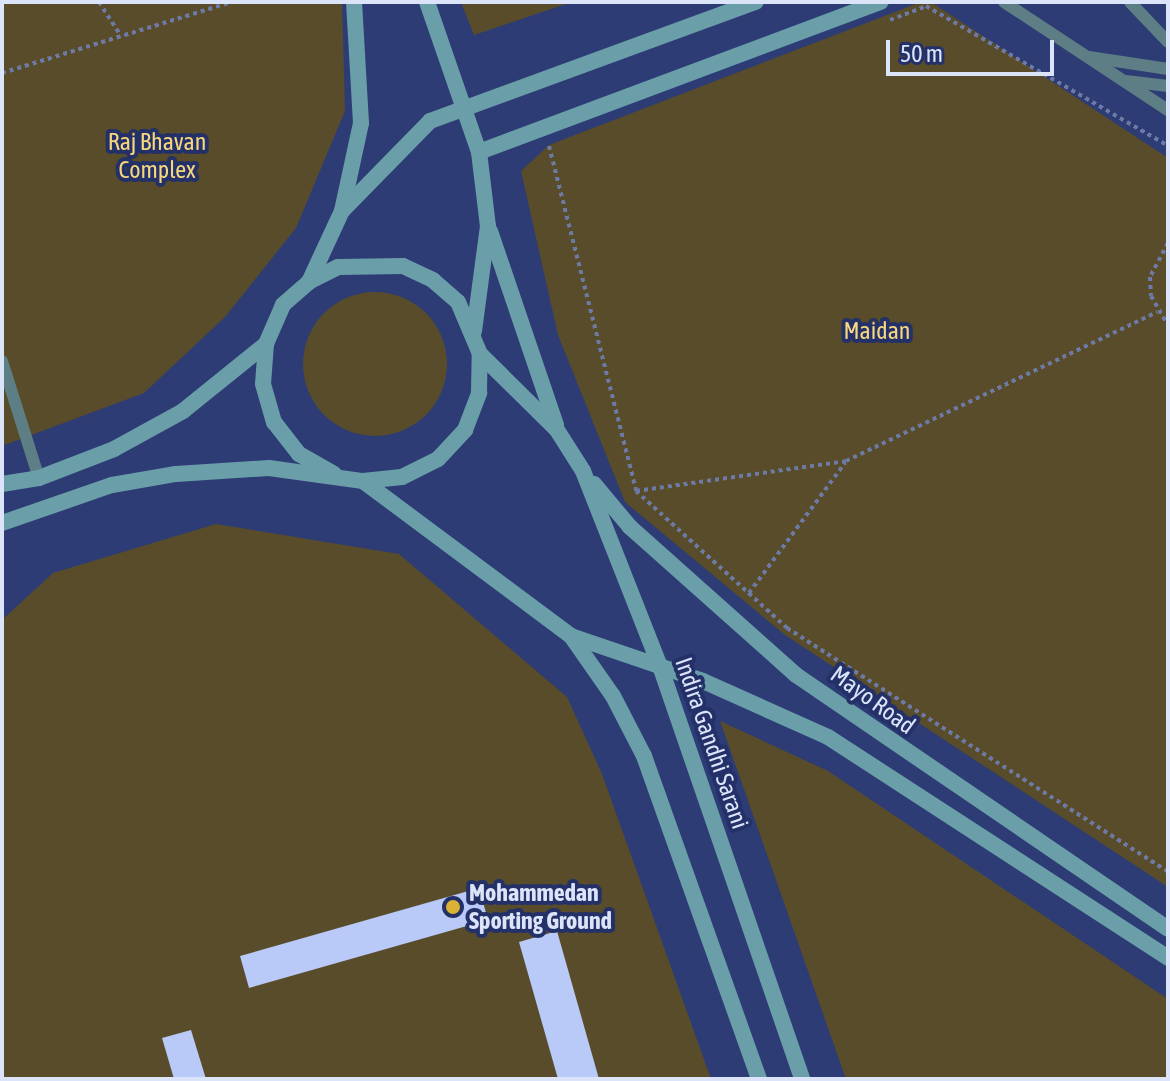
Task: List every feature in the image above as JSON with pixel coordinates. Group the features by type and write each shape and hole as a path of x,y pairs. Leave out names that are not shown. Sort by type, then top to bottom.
{"main road":[{"path":"309,282 342,211 361,123 354,2"},
{"path":"427,2 466,103 479,152 488,226 557,430"},
{"path":"342,211 430,121 466,103 756,2"},
{"path":"479,152 881,2"},
{"path":"474,331 488,226"},
{"path":"334,474 299,454 274,422 263,384 266,344 283,305 309,282 338,267 403,266 433,280 458,302 474,331 480,354 479,393 465,430 438,459 414,471 363,481"},
{"path":"2,484 39,478 114,449 183,411 266,344"},
{"path":"480,354 557,430"},
{"name":"Indira Gandhi Sarani","path":"557,430 583,471 660,666 802,1079"},
{"path":"2,523 112,485 176,474 269,468 334,474 363,481 571,636 660,666 828,737 1168,958"},
{"name":"Mayo Road","path":"583,471 630,527 796,675 1168,929"},
{"path":"571,636 644,756 759,1079"}],"lane":[{"path":"1004,2 1119,80 1165,106"},
{"path":"1130,2 1168,42"},
{"path":"1086,57 1168,69"},
{"path":"1119,80 1168,86"},
{"path":"2,361 39,478"}],"path":[{"path":"99,2 121,36"},
{"path":"2,73 232,2"},
{"path":"883,22 926,6 1168,146"},
{"path":"563,139 549,145 636,491 787,628 1168,872"},
{"path":"1168,243 1150,277 1157,312 1168,326"},
{"path":"636,491 846,461 1157,312"},
{"path":"749,593 846,461"}],"green space":[{"name":"Raj Bhavan Complex","path":"2,2 342,2 345,111 296,228 225,317 144,393 2,446"},
{"path":"461,2 572,2 474,35"},
{"name":"Maidan","path":"921,2 931,2 1168,158 1168,887 785,635 625,502 558,335 521,171 549,145"},
{"path":"375,292 403,298 426,313 441,336 447,364 441,392 426,415 403,430 375,436 347,430 324,415 309,392 303,364 309,336 324,313 347,298"},
{"path":"216,524 399,554 567,697 602,774 711,1079 2,1079 2,620 53,573"},
{"path":"720,721 828,771 1168,999 1168,1079 846,1079"}],"building":[{"path":"479,888 488,920 249,988 240,956"},
{"path":"557,931 599,1079 558,1079 519,942"},
{"path":"191,1030 206,1079 174,1079 162,1038"}],"place":[{"name":"Mohammedan Sporting Ground","path":"453,907"}]}
